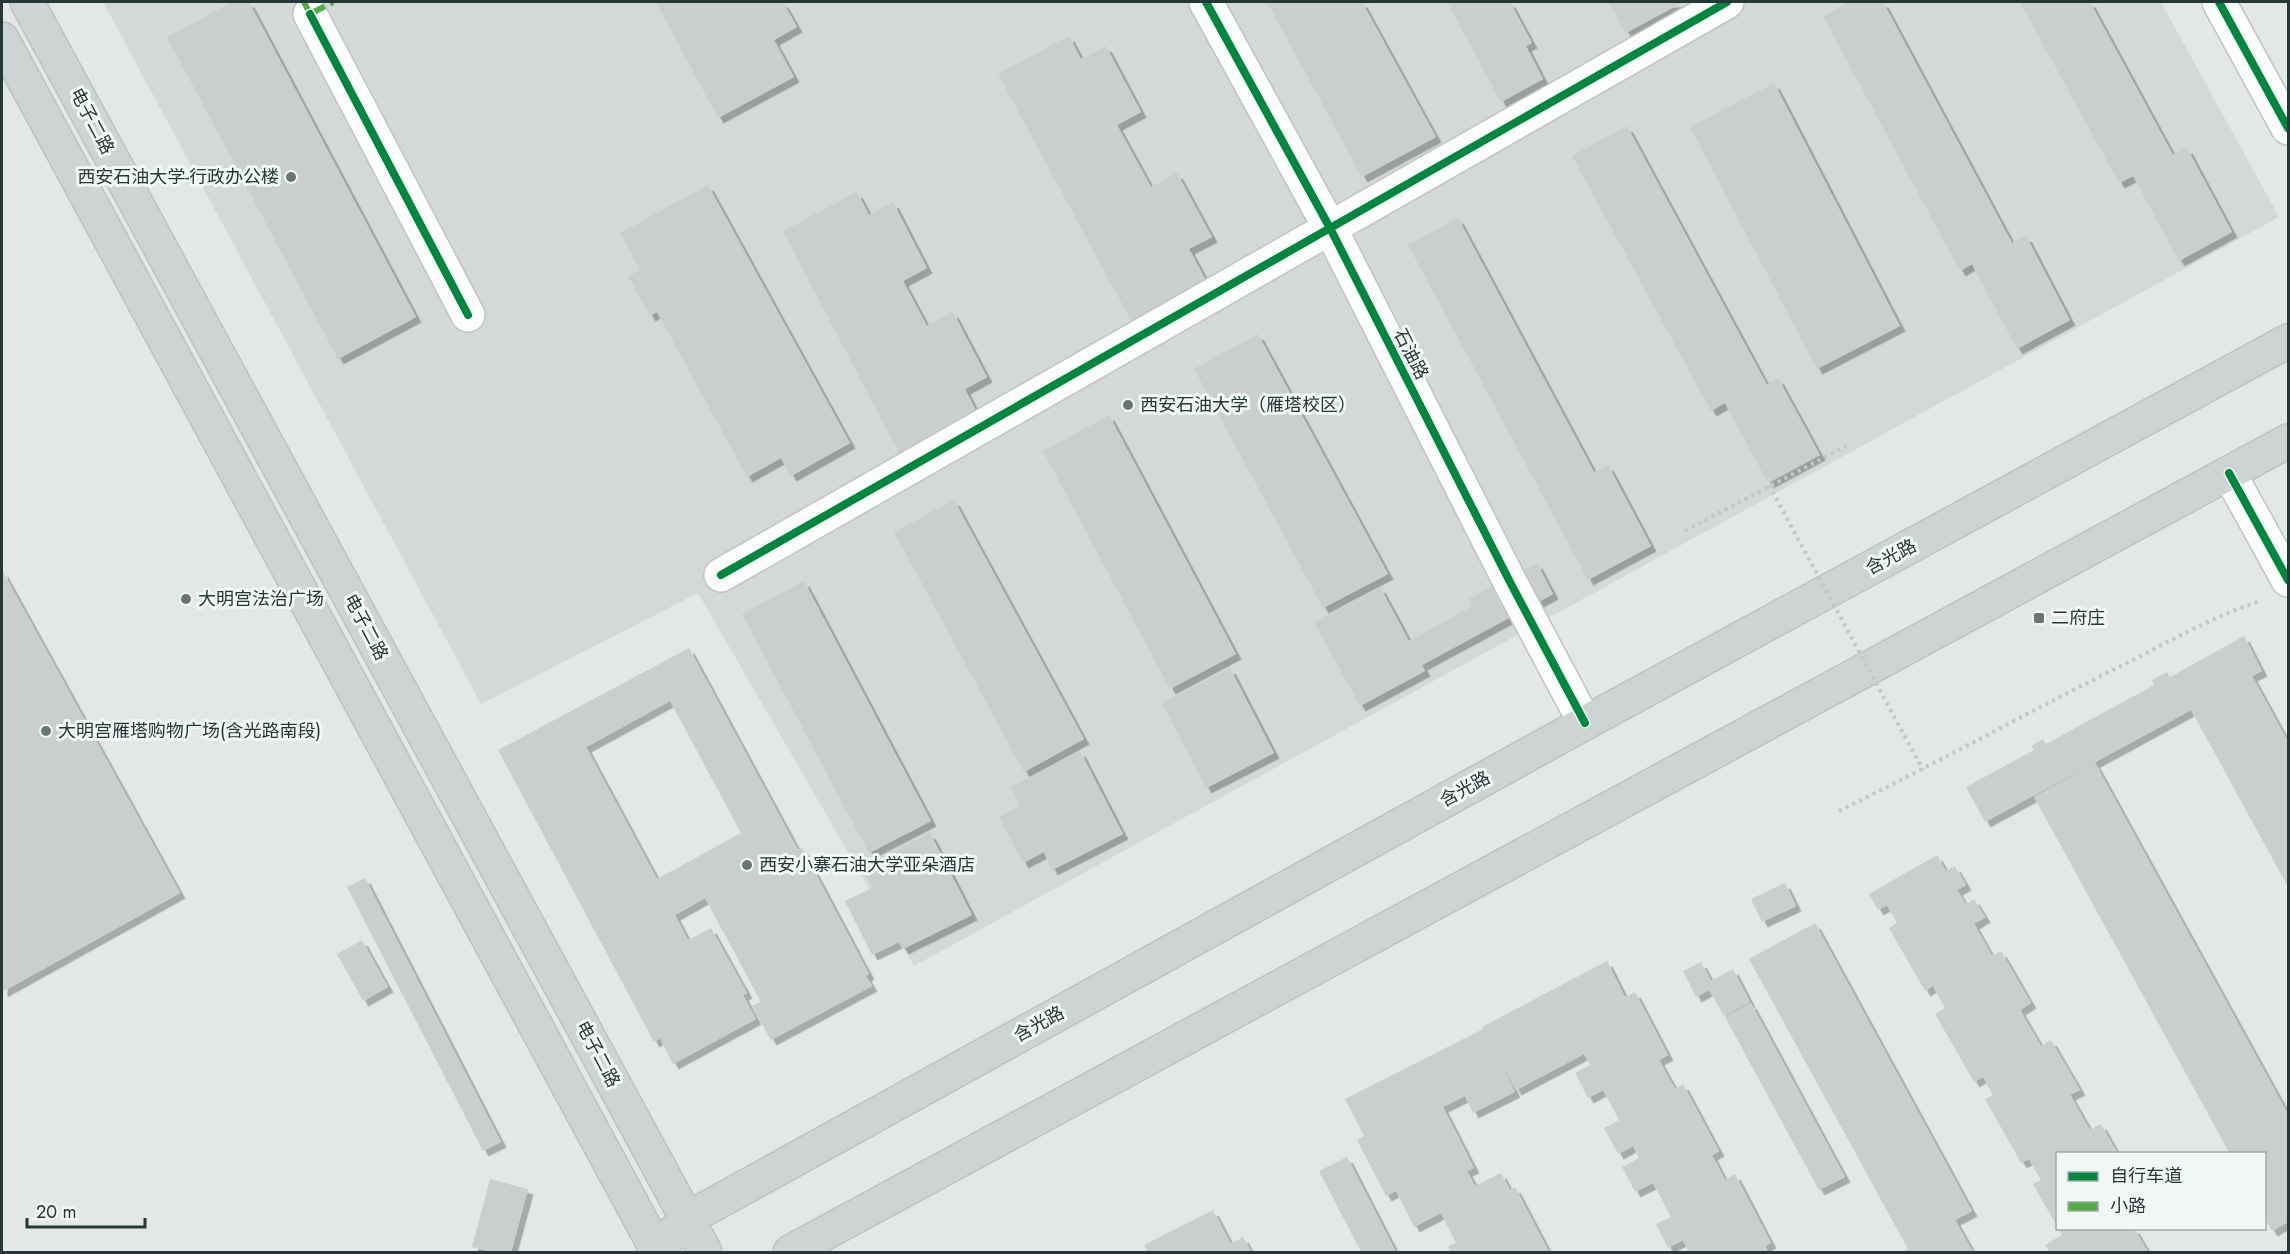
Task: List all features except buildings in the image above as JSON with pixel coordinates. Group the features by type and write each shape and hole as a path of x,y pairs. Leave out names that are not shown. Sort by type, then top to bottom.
{"main road":[{"name":"电子二路","path":"27,2 705,1252"},
{"path":"2,39 655,1252"},
{"name":"含光路","path":"655,1252 687,1219 1585,723 2289,341"},
{"path":"789,1252 2289,441"}],"street":[{"name":"石油路","path":"1206,2 1330,228 1511,584 1585,723"},
{"path":"721,575 1727,2"},
{"path":"2219,2 2289,128"},
{"path":"316,6 468,315"},
{"path":"2229,473 2279,589"}],"path":[{"path":"1685,531 1769,484 1846,446"},
{"path":"1769,484 1923,770"},
{"path":"1839,811 1923,770 2064,694 2279,589"}],"shaded area":[{"name":"西安石油大学（雁塔校区）","path":"103,2 2161,2 2279,217 914,966 698,593 481,704"}],"marked path":[{"path":"304,2 310,14 333,2"}],"cycle path":[{"path":"1206,2 1330,228 1511,584 1585,723"},
{"path":"721,575 1727,2"},
{"path":"2219,2 2288,128"},
{"path":"310,14 468,315"},
{"path":"2229,473 2288,580"}],"place":[{"name":"西安石油大学-行政办公楼","path":"291,177"},
{"name":"西安石油大学（雁塔校区）","path":"1128,405"},
{"name":"大明宫法治广场","path":"186,599"},
{"name":"二府庄","path":"2039,618"},
{"name":"大明宫雁塔购物广场(含光路南段)","path":"46,731"},
{"name":"西安小寨石油大学亚朵酒店","path":"747,865"}]}
